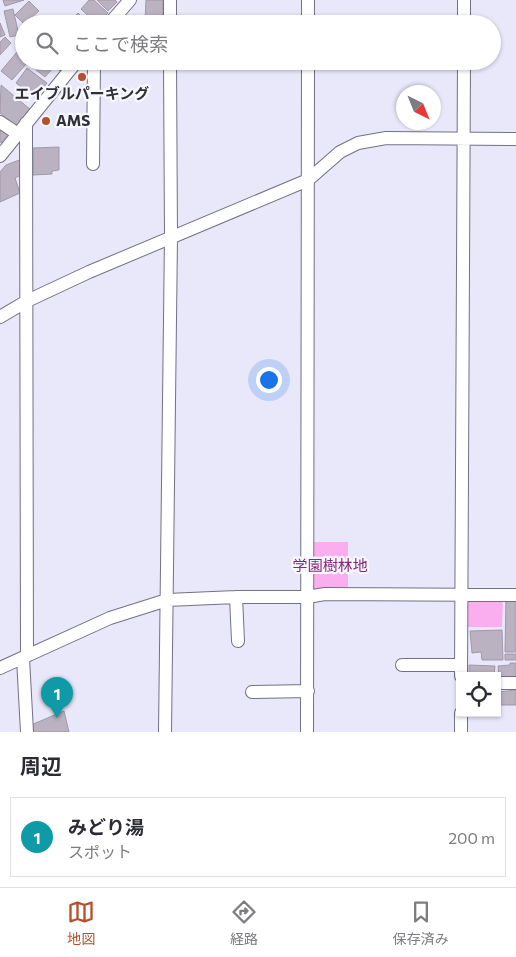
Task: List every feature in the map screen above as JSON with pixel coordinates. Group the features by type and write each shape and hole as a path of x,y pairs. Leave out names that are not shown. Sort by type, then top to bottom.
{"street":[{"path":"170,0 170,15"},
{"path":"308,0 308,15"},
{"path":"464,0 464,15"},
{"path":"115,15 123,2"},
{"path":"0,156 70,70"},
{"path":"93,164 94,70"},
{"path":"165,732 171,237 170,70"},
{"path":"307,732 308,70"},
{"path":"402,665 461,670 464,70"},
{"path":"0,122 18,134"},
{"path":"26,123 25,657 27,732"},
{"path":"0,317 27,301 89,272 308,180 340,152 358,143 386,138 516,139"},
{"path":"0,668 110,618 167,600 236,597 307,597 325,594 516,595"},
{"path":"236,597 238,641"},
{"path":"501,683 516,683"},
{"path":"252,692 308,691"},
{"path":"461,717 461,732"}],"green space":[{"name":"学園樹林地","path":"311,542 348,542 348,591 313,591"},
{"path":"465,599 503,600 502,627 466,627"}],"building":[{"path":"3,0 24,0 5,6"},
{"path":"89,0 94,0 108,13 106,15 87,15 81,9"},
{"path":"97,0 115,0 117,2 108,11"},
{"path":"146,0 163,0 163,15 145,15"},
{"path":"29,1 39,11 34,15 15,15"},
{"path":"13,9 15,36 10,37 4,11"},
{"path":"0,23 5,35 0,37"},
{"path":"5,37 11,43 0,55 0,42"},
{"path":"15,54 15,70 21,70 12,80 1,71"},
{"path":"26,70 30,70 47,83 36,98 16,83"},
{"path":"36,70 51,70 45,77"},
{"path":"1,85 31,110 17,127 0,113"},
{"path":"0,128 8,134 2,143 0,142"},
{"path":"59,147 59,170 52,171 52,174 33,175 33,148"},
{"path":"22,159 21,175 15,178 20,193 0,202 0,172 6,165"},
{"path":"506,598 516,598 516,652 505,652"},
{"path":"502,630 503,660 482,660 481,652 472,653 470,631"},
{"path":"505,654 516,654 516,660 505,660"},
{"path":"510,663 516,663 516,677 501,678 498,666 510,665"},
{"path":"469,665 495,666 494,672 469,672"},
{"path":"516,690 516,705 501,705 501,692"},
{"path":"64,711 69,732 32,732 31,725"}],"place":[{"name":"エイブルパーキング","path":"82,77"},
{"name":"AMS","path":"46,121"},
{"name":"みどり湯","path":"57,718"}]}
